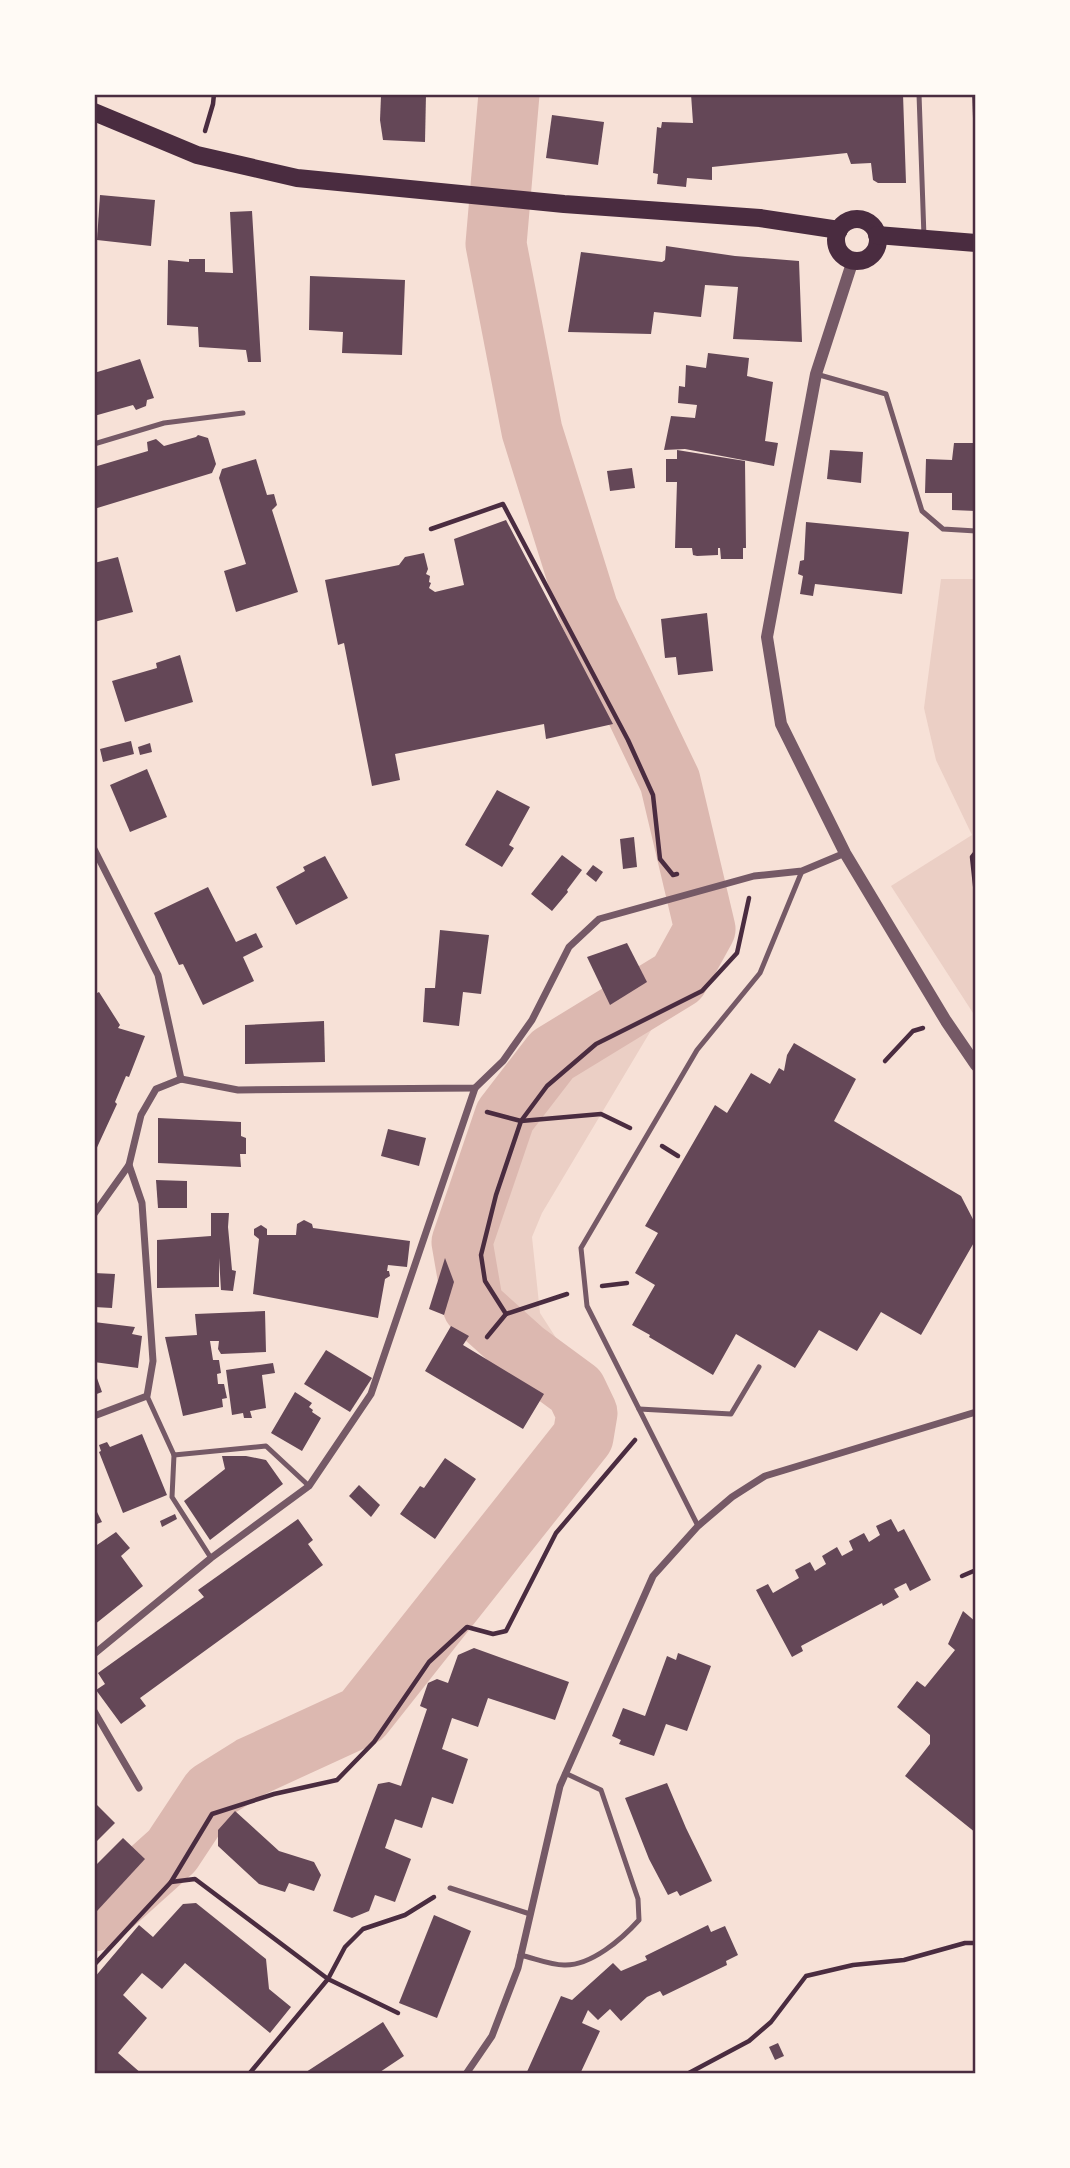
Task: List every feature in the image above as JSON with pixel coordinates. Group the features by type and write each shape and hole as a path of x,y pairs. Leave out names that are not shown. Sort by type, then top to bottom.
{"main road":[{"path":"94,112 197,155 298,178 564,204 760,218 839,230"},
{"path":"856,219 870,223 877,235 876,249 872,255 860,261 847,258 836,242 844,223 856,219"},
{"path":"877,235 975,243"}],"street":[{"path":"853,260 816,374 767,637 781,724 845,853 975,1065"},
{"path":"94,849 158,975 181,1079"},
{"path":"94,1654 211,1558 309,1486 371,1394 475,1088 503,1061 533,1020 569,947 599,919 754,876 802,871 845,853"},
{"path":"94,1214 129,1165 141,1115 156,1089 181,1079 238,1090 475,1088"},
{"path":"94,1416 147,1396 153,1361 142,1203 129,1165"},
{"path":"466,2074 492,2036 518,1968 560,1786 653,1576 698,1526 732,1497 765,1476 975,1412"},
{"path":"94,1711 139,1788"}],"lane":[{"path":"919,94 924,240"},
{"path":"816,374 886,394 922,510 943,529 975,531"},
{"path":"94,444 164,423 243,413"},
{"path":"698,1526 587,1306 581,1248 697,1050 760,973 802,871"},
{"path":"639,1409 731,1414 759,1367"},
{"path":"147,1396 174,1455 172,1497 211,1558"},
{"path":"174,1455 266,1446 309,1486"},
{"path":"520,1955 565,1965 591,1959 624,1936 639,1920 638,1899 601,1790 565,1773"},
{"path":"450,1888 530,1913"}],"path":[{"path":"197,155 214,94"},
{"path":"431,529 503,505 628,740 653,794 660,859 673,875"},
{"path":"975,852 972,857 975,894"},
{"path":"506,1314 485,1281 481,1255 496,1195 521,1121 547,1086 596,1044 702,991 737,953 754,876"},
{"path":"886,1061 912,1031 946,1021"},
{"path":"492,1114 521,1121 601,1114 646,1135 678,1156"},
{"path":"487,1337 506,1314 585,1288"},
{"path":"94,1965 172,1882 212,1814 274,1794 337,1780 374,1742 429,1662 467,1627 493,1634 506,1631 556,1533 647,1426"},
{"path":"962,1576 975,1570"},
{"path":"172,1882 195,1879 328,1979 398,2013"},
{"path":"249,2074 328,1979 345,1947 363,1929 405,1915 450,1888"},
{"path":"687,2074 749,2041 771,2022 806,1976 853,1965 904,1960 965,1943 975,1943"}],"shaded area":[{"path":"941,579 975,579 975,1013 891,886 972,835 936,760 924,708"},
{"path":"640,1017 656,1022 542,1213 532,1237 540,1313 578,1372 495,1312 480,1276 477,1255 511,1132 521,1112 545,1081 595,1041"}],"building":[{"path":"426,94 425,142 383,140 381,96"},
{"path":"691,94 773,94 773,97 797,94 903,94 906,183 878,183 873,180 871,163 851,164 847,153 712,167 712,180 687,178 686,187 657,184 658,174 653,173 657,127 661,128 662,122 693,123"},
{"path":"972,94 976,94 976,118 973,118"},
{"path":"552,115 604,122 598,165 546,158"},
{"path":"100,195 155,200 151,246 97,240"},
{"path":"252,211 261,362 248,362 246,350 199,347 198,327 167,325 168,260 189,262 189,259 205,259 205,272 233,273 230,212"},
{"path":"666,246 735,256 799,261 802,342 733,339 738,287 705,285 701,317 654,312 651,334 568,332 581,252 662,262 665,260"},
{"path":"310,276 405,280 402,355 342,353 343,332 309,330"},
{"path":"708,353 749,358 747,376 773,382 765,441 778,443 774,466 685,449 664,450 671,416 695,418 697,405 678,403 679,386 685,387 686,365 706,368"},
{"path":"140,359 154,398 147,400 146,406 136,410 133,405 94,416 94,373"},
{"path":"198,435 208,438 216,464 212,473 94,509 94,467 148,451 147,442 156,439 164,446"},
{"path":"954,443 976,443 976,511 952,510 952,493 925,493 926,459 952,460"},
{"path":"677,450 745,461 746,548 743,548 743,559 721,559 720,548 718,555 697,556 693,555 692,548 675,548 677,482 666,482 666,459 677,459"},
{"path":"830,450 863,452 861,483 827,479"},
{"path":"256,459 267,495 274,494 277,505 272,510 298,592 236,612 224,571 246,564 219,478 222,469"},
{"path":"632,468 635,488 610,491 607,471"},
{"path":"506,520 613,724 546,739 544,724 395,754 400,780 372,786 344,643 338,645 325,580 399,565 405,557 424,553 428,569 426,574 430,576 431,583 429,588 435,592 464,585 454,539"},
{"path":"806,522 909,532 902,594 815,584 813,596 800,594 803,576 798,574 800,561 804,560"},
{"path":"118,557 133,612 94,622 94,563"},
{"path":"707,613 713,671 678,675 676,657 665,658 661,619"},
{"path":"180,655 193,702 125,722 112,681 157,668 156,663"},
{"path":"131,741 134,754 103,762 100,749"},
{"path":"150,743 152,752 140,755 138,747"},
{"path":"147,769 167,817 130,832 110,785"},
{"path":"497,790 530,807 509,845 514,848 502,867 465,845"},
{"path":"634,837 637,867 623,869 620,839"},
{"path":"562,855 582,870 552,911 531,894"},
{"path":"325,856 348,898 296,925 276,887 305,871 303,867"},
{"path":"593,865 603,872 596,882 586,874"},
{"path":"208,887 236,942 256,933 263,947 243,957 254,981 203,1005 183,964 179,965 154,913"},
{"path":"440,930 489,935 481,994 463,992 459,1026 423,1022 425,988 435,988"},
{"path":"627,943 647,982 610,1005 587,957"},
{"path":"94,989 99,992 120,1025 118,1028 145,1036 94,1154"},
{"path":"324,1021 325,1062 245,1064 245,1025"},
{"path":"794,1043 856,1079 834,1121 961,1196 976,1225 976,1239 921,1335 881,1312 857,1351 819,1330 795,1368 736,1334 713,1375 632,1325 655,1285 635,1273 658,1233 645,1226 715,1105 727,1113 751,1073 770,1084 779,1068 784,1071 787,1055"},
{"path":"158,1118 241,1122 241,1136 246,1138 246,1154 240,1154 241,1167 158,1163"},
{"path":"388,1129 426,1138 419,1166 381,1156"},
{"path":"156,1180 187,1181 187,1208 158,1208"},
{"path":"211,1213 229,1213 232,1270 236,1271 233,1291 221,1290 219,1258 219,1287 157,1288 157,1240 211,1236"},
{"path":"304,1220 312,1224 313,1228 410,1241 407,1267 388,1265 390,1276 385,1279 378,1318 253,1294 259,1239 254,1235 254,1229 261,1225 267,1229 267,1235 296,1235 297,1224"},
{"path":"445,1258 454,1282 444,1315 429,1309"},
{"path":"94,1273 115,1274 112,1308 94,1307"},
{"path":"265,1311 266,1352 221,1354 218,1349 219,1341 210,1341 213,1360 219,1360 221,1373 217,1374 218,1384 224,1384 227,1398 222,1399 223,1407 183,1416 165,1337 197,1335 195,1314"},
{"path":"94,1322 135,1327 132,1334 142,1336 138,1368 94,1362"},
{"path":"451,1326 469,1336 463,1345 544,1394 523,1429 425,1371"},
{"path":"326,1350 372,1378 350,1412 304,1384"},
{"path":"273,1363 275,1373 262,1375 266,1408 250,1411 252,1418 244,1418 243,1413 232,1415 226,1370"},
{"path":"94,1370 102,1392 94,1395"},
{"path":"295,1392 312,1403 309,1407 312,1412 321,1418 302,1451 271,1433"},
{"path":"142,1434 167,1495 123,1513 99,1452 99,1445 107,1442 110,1447"},
{"path":"222,1456 246,1456 266,1460 283,1484 210,1540 184,1501 225,1469"},
{"path":"445,1458 476,1479 435,1539 400,1514 420,1486 424,1488"},
{"path":"359,1485 380,1505 371,1517 349,1496"},
{"path":"94,1506 102,1522 94,1525"},
{"path":"175,1514 177,1519 162,1527 160,1521"},
{"path":"298,1519 313,1540 308,1544 323,1565 140,1698 146,1706 121,1724 96,1690 105,1684 98,1673 204,1597 198,1590"},
{"path":"891,1519 898,1532 904,1529 931,1580 910,1591 906,1583 894,1589 899,1597 883,1606 882,1603 801,1646 803,1651 792,1657 756,1590 768,1584 773,1593 799,1578 795,1570 810,1562 815,1571 826,1564 822,1556 837,1547 842,1556 853,1550 849,1541 864,1533 869,1542 880,1535 876,1526"},
{"path":"116,1532 130,1548 121,1556 143,1586 94,1625 94,1547"},
{"path":"963,1611 976,1622 976,1833 905,1776 930,1744 930,1735 897,1707 917,1681 925,1687 955,1650 948,1644"},
{"path":"474,1648 569,1682 555,1720 488,1698 478,1727 452,1718 442,1749 468,1759 453,1804 432,1797 422,1828 395,1819 385,1848 411,1859 395,1902 375,1895 369,1911 352,1918 333,1911 378,1784 389,1782 401,1786 427,1709 420,1706 428,1683 437,1679 448,1683 458,1655"},
{"path":"678,1653 711,1666 687,1731 666,1724 654,1756 619,1744 621,1740 612,1736 623,1708 645,1716 667,1656 676,1660"},
{"path":"667,1783 712,1881 680,1896 677,1891 668,1895 649,1859 625,1798"},
{"path":"94,1802 115,1823 94,1844"},
{"path":"235,1811 279,1851 314,1862 321,1875 314,1891 289,1883 285,1892 259,1884 218,1846 218,1830"},
{"path":"123,1838 145,1859 97,1911 94,1908 94,1867"},
{"path":"196,1903 266,1959 269,1989 291,2007 270,2033 185,1963 162,1989 142,1973 123,1995 147,2018 118,2053 142,2074 94,2074 94,1978 139,1925 153,1937 183,1904"},
{"path":"434,1915 471,1931 437,2018 399,2003"},
{"path":"708,1925 711,1932 725,1926 738,1955 726,1961 727,1965 663,1996 660,1991 647,1997 621,2021 610,2009 598,2020 588,2010 582,2023 600,2031 580,2074 526,2074 561,1996 572,2000 613,1963 621,1971 647,1960 645,1956"},
{"path":"383,2022 404,2056 377,2074 303,2074"},
{"path":"778,2043 784,2056 775,2060 769,2047"}],"waterway":[{"path":"94,1921 172,1851 211,1792 251,1767 362,1716 583,1437 587,1413 576,1390 523,1351 473,1306 462,1242 505,1116 552,1055 678,978 705,929 670,781 588,610 532,431 496,244 509,94"}]}
